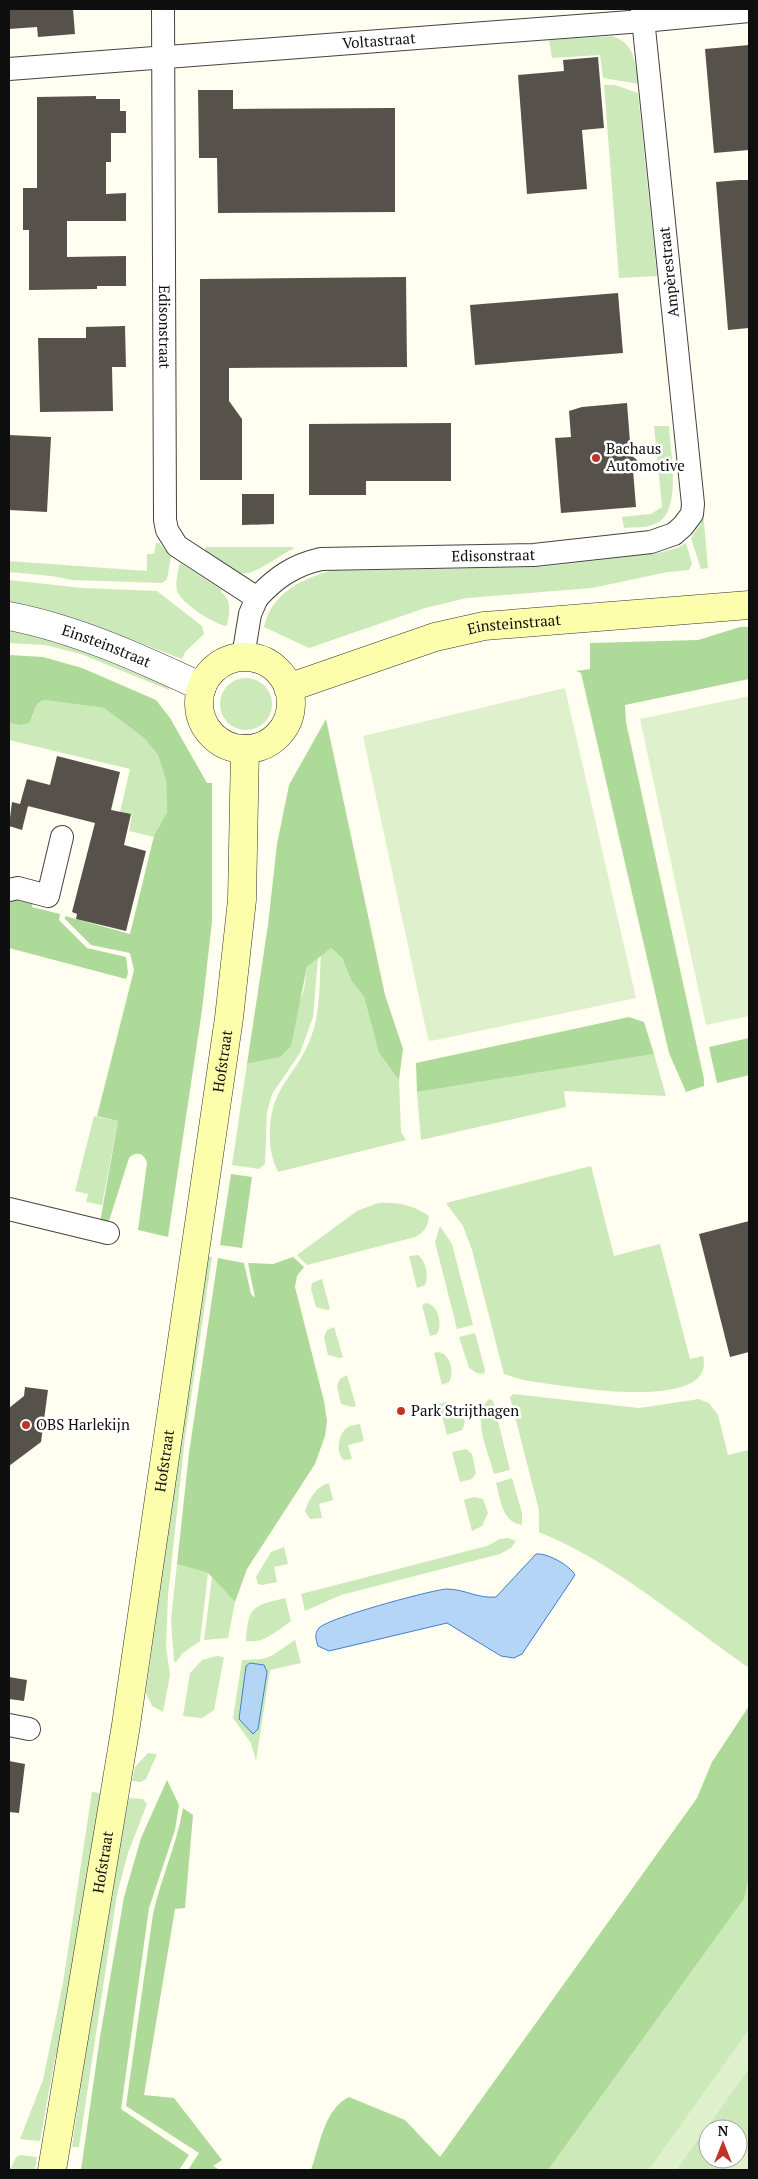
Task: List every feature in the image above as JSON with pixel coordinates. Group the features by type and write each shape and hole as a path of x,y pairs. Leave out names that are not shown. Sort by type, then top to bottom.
{"main road":[{"name":"Einsteinstraat","path":"288,688 435,637 471,628 749,604"},
{"path":"243,657 253,658 271,665 284,679 291,700 286,724 269,742 245,749 221,742 204,724 200,712 202,687 210,674 221,664 243,657"},
{"name":"Hofstraat","path":"52,2170 126,1725 229,1018 242,900 245,749"}],"street":[{"name":"Edisonstraat","path":"163,9 165,512 167,530 172,540 184,551 257,598"},
{"name":"Voltastraat","path":"9,69 162,58 643,15 749,11"},
{"name":"Ampèrestraat","path":"643,15 693,504 692,514 678,531"},
{"name":"Edisonstraat","path":"243,657 250,614 257,598 266,588 289,570 320,559 534,555 651,542 678,531"},
{"name":"Einsteinstraat","path":"9,616 43,623 95,641 202,687"},
{"path":"9,890 18,888 48,896 62,837"},
{"path":"9,1209 108,1233"}],"green space":[{"path":"612,36 620,39 630,49 635,61 639,84 603,78 600,55 552,58 549,40"},
{"path":"604,85 615,85 638,93 657,276 619,278"},
{"path":"654,426 669,426 673,480 669,508 664,518 655,524 644,527 624,528 622,517 651,514 662,507"},
{"path":"703,511 708,568 701,569 691,538 701,523"},
{"path":"156,543 159,543 171,557 167,579 162,583 72,580 9,572 9,561 147,571 147,554 154,554"},
{"path":"686,543 692,564 689,570 668,572 592,588 467,598 425,608 309,648 264,627 273,605 280,597 308,578 330,571 541,567 658,553 677,548"},
{"path":"206,547 293,547 293,549 259,569 241,573 204,551"},
{"path":"180,563 222,590 221,592 229,604 227,626 199,613 180,596 176,584"},
{"path":"9,580 83,588 157,591 202,626 204,634 185,652 182,659 118,634 53,613 9,602"},
{"path":"740,627 749,627 749,679 625,705 626,722 704,1079 704,1086 686,1092 669,1053 581,673 576,671 590,669 590,643 698,640"},
{"path":"9,629 76,648 169,687 169,690 81,654 45,645 9,643"},
{"path":"9,655 43,657 82,668 156,700 170,718 207,783 212,783 212,921 202,1010 168,1237 138,1230 147,1163 140,1154 134,1154 129,1158 108,1224 99,1228 118,1121 97,1116 134,970 130,953 91,945 65,919 65,916 130,934 154,836 167,812 166,781 158,755 144,738 104,708 45,700 38,703 29,723 20,725 9,723"},
{"path":"246,678 256,680 264,686 270,694 272,704 270,714 264,722 256,728 246,730 236,728 228,722 222,714 220,704 222,694 228,686 236,680"},
{"path":"565,688 636,998 431,1041 428,1039 363,736"},
{"path":"749,696 749,1016 706,1025 640,719"},
{"path":"45,700 104,708 144,738 158,755 166,781 167,812 154,837 129,831 132,815 120,812 130,769 9,740 9,723 20,725 32,718 37,704"},
{"path":"326,719 385,995 403,1049 399,1080 379,1053 364,997 351,980 342,958 331,948 307,967 291,1046 280,1057 247,1064 268,925 277,844 289,785"},
{"path":"9,897 33,902 32,907 60,914 59,920 87,948 126,957 128,973 126,979 9,948"},
{"path":"331,948 342,958 351,980 364,997 379,1053 399,1080 401,1132 406,1140 278,1172 270,1145 272,1114 280,1092 303,1054 313,1032 319,999 321,955"},
{"path":"318,958 313,1017 300,1053 272,1094 267,1112 265,1164 259,1169 232,1165 247,1064 279,1057 304,990 307,967"},
{"path":"629,1017 644,1022 654,1054 417,1092 416,1063"},
{"path":"749,1038 749,1075 717,1083 709,1047"},
{"path":"654,1054 666,1096 564,1091 566,1107 421,1140 417,1092"},
{"path":"94,1116 118,1121 102,1205 86,1202 88,1194 75,1191"},
{"path":"591,1166 614,1256 660,1244 690,1359 703,1356 701,1374 685,1386 661,1391 597,1390 523,1380 504,1374 472,1250 463,1226 446,1203"},
{"path":"231,1174 252,1177 242,1248 220,1245"},
{"path":"378,1203 392,1203 417,1209 429,1216 427,1226 424,1231 415,1237 307,1265 297,1255 357,1211"},
{"path":"440,1226 452,1244 473,1325 457,1329 435,1242"},
{"path":"418,1255 425,1265 427,1277 425,1285 417,1288 409,1256"},
{"path":"205,1256 212,1257 185,1438 168,1595 166,1647 170,1675 163,1712 152,1706 146,1693"},
{"path":"293,1257 304,1267 297,1276 295,1287 324,1401 327,1421 325,1436 315,1464 247,1569 235,1602 208,1573 177,1564 189,1453 218,1258 244,1263 251,1294 255,1298 248,1263 273,1264"},
{"path":"322,1279 330,1309 327,1310 316,1307 311,1289 312,1283"},
{"path":"426,1303 434,1307 440,1325 437,1334 430,1336 422,1305"},
{"path":"334,1327 343,1357 340,1358 328,1355 324,1337 327,1330"},
{"path":"475,1333 485,1370 484,1374 477,1373 469,1368 459,1337"},
{"path":"438,1352 448,1359 452,1373 449,1382 442,1385 434,1353"},
{"path":"347,1375 356,1406 352,1407 341,1404 337,1386 340,1379"},
{"path":"513,1394 639,1408 699,1399 709,1403 718,1415 728,1455 749,1450 749,1668 621,1576 594,1559 539,1532 539,1510 510,1397"},
{"path":"489,1399 493,1401 510,1470 494,1474 482,1435 481,1425 481,1415"},
{"path":"452,1403 462,1412 464,1425 462,1430 447,1435 439,1404"},
{"path":"360,1424 364,1441 348,1445 352,1459 344,1460 339,1453 340,1438 349,1426"},
{"path":"466,1449 472,1454 476,1473 472,1479 460,1482 452,1452"},
{"path":"512,1478 522,1513 522,1525 515,1523 506,1515 496,1483"},
{"path":"329,1483 333,1500 319,1504 322,1518 310,1519 305,1511 309,1502 320,1487"},
{"path":"474,1497 483,1499 488,1513 482,1526 472,1531 464,1500"},
{"path":"508,1538 516,1541 511,1548 500,1554 341,1595 305,1611 301,1594 487,1546 500,1539"},
{"path":"284,1547 288,1564 274,1567 277,1582 258,1584 256,1577 271,1552"},
{"path":"177,1564 208,1573 200,1641 183,1653 176,1662 174,1661 171,1620"},
{"path":"212,1577 235,1602 228,1638 204,1640"},
{"path":"285,1598 291,1621 264,1639 246,1641 248,1621 254,1609 266,1603"},
{"path":"295,1640 301,1663 270,1670 256,1761 251,1743 233,1718 242,1660 263,1659 273,1655","holes":["250,1663 264,1665 251,1732 239,1719 246,1666"]},
{"path":"217,1656 224,1657 214,1710 202,1718 183,1716 190,1673 202,1660"},
{"path":"749,1706 749,1878 744,1899 548,2170 311,2170 328,2119 334,2110 349,2097 405,2120 440,2157 697,1798 712,1762"},
{"path":"148,1753 157,1754 146,1779 141,1782 132,1781 135,1767"},
{"path":"167,1780 179,1805 175,1830 149,1908 121,2109 189,2155 179,2170 81,2170 100,2037 124,1897 141,1838"},
{"path":"92,1792 100,1793 60,2045 55,2058 40,2141 20,2139 43,2080 63,1983"},
{"path":"129,1798 143,1799 147,1804 128,1853 117,1894 79,2147 72,2147 106,1911"},
{"path":"183,1808 193,1815 185,1908 175,1909 144,2095 174,2098 222,2160 213,2166 220,2170 188,2170 199,2153 126,2106 153,1914 177,1835"},
{"path":"749,1878 749,2030 649,2170 548,2170 744,1899"},
{"path":"749,2030 749,2068 712,2119 698,2119 698,2139 676,2170 649,2170"},
{"path":"749,2068 748,2135 748,2119 712,2119"},
{"path":"749,2134 749,2170 724,2170 748,2169"},
{"path":"698,2139 698,2169 725,2169 724,2170 676,2170"},
{"path":"20,2155 37,2157 35,2170 10,2170 16,2157"}],"water":[{"path":"536,1554 546,1555 558,1560 575,1575 522,1654 514,1658 501,1656 447,1623 329,1651 318,1646 316,1632 326,1623 402,1599 447,1589 484,1597 496,1597"},
{"path":"250,1663 264,1665 267,1672 258,1729 253,1734 239,1719 246,1666"}],"building":[{"path":"9,9 73,9 75,34 38,37 37,27 9,29"},
{"path":"749,45 749,150 714,153 705,49"},
{"path":"598,57 604,128 582,130 587,189 527,194 518,75 564,71 563,60"},
{"path":"198,90 233,90 233,109 395,108 395,212 218,213 217,158 199,158"},
{"path":"96,96 96,99 120,99 120,111 126,111 126,133 111,133 111,162 106,162 106,194 126,193 126,221 67,221 67,257 126,256 126,286 97,286 97,289 29,290 29,230 23,230 23,188 37,188 37,97"},
{"path":"749,180 749,328 728,330 716,182"},
{"path":"406,277 407,367 229,368 229,401 242,419 242,480 200,480 200,279"},
{"path":"618,293 623,353 475,365 470,305"},
{"path":"125,326 126,367 112,367 113,411 40,412 38,338 86,338 86,327"},
{"path":"627,403 631,455 637,460 633,470 636,507 561,513 555,438 571,437 569,411 582,407"},
{"path":"451,423 451,481 366,481 366,495 309,495 309,424"},
{"path":"9,435 51,437 47,512 9,510"},
{"path":"242,494 274,494 274,524 242,525"},
{"path":"57,756 120,772 111,810 131,814 124,845 146,851 126,931 76,919 77,914 72,912 95,823 20,804 27,779 50,785"},
{"path":"12,802 28,806 22,830 9,826"},
{"path":"749,1221 749,1352 730,1357 699,1234"},
{"name":"OBS Harlekijn","path":"25,1387 48,1390 41,1442 9,1466 9,1408 24,1396"},
{"path":"9,1677 27,1680 24,1701 9,1699"},
{"path":"9,1761 25,1764 19,1813 9,1812"}],"place":[{"name":"Bachaus Automotive","path":"596,458"},
{"name":"Park Strijthagen","path":"401,1411"},
{"name":"OBS Harlekijn","path":"26,1425"}]}
